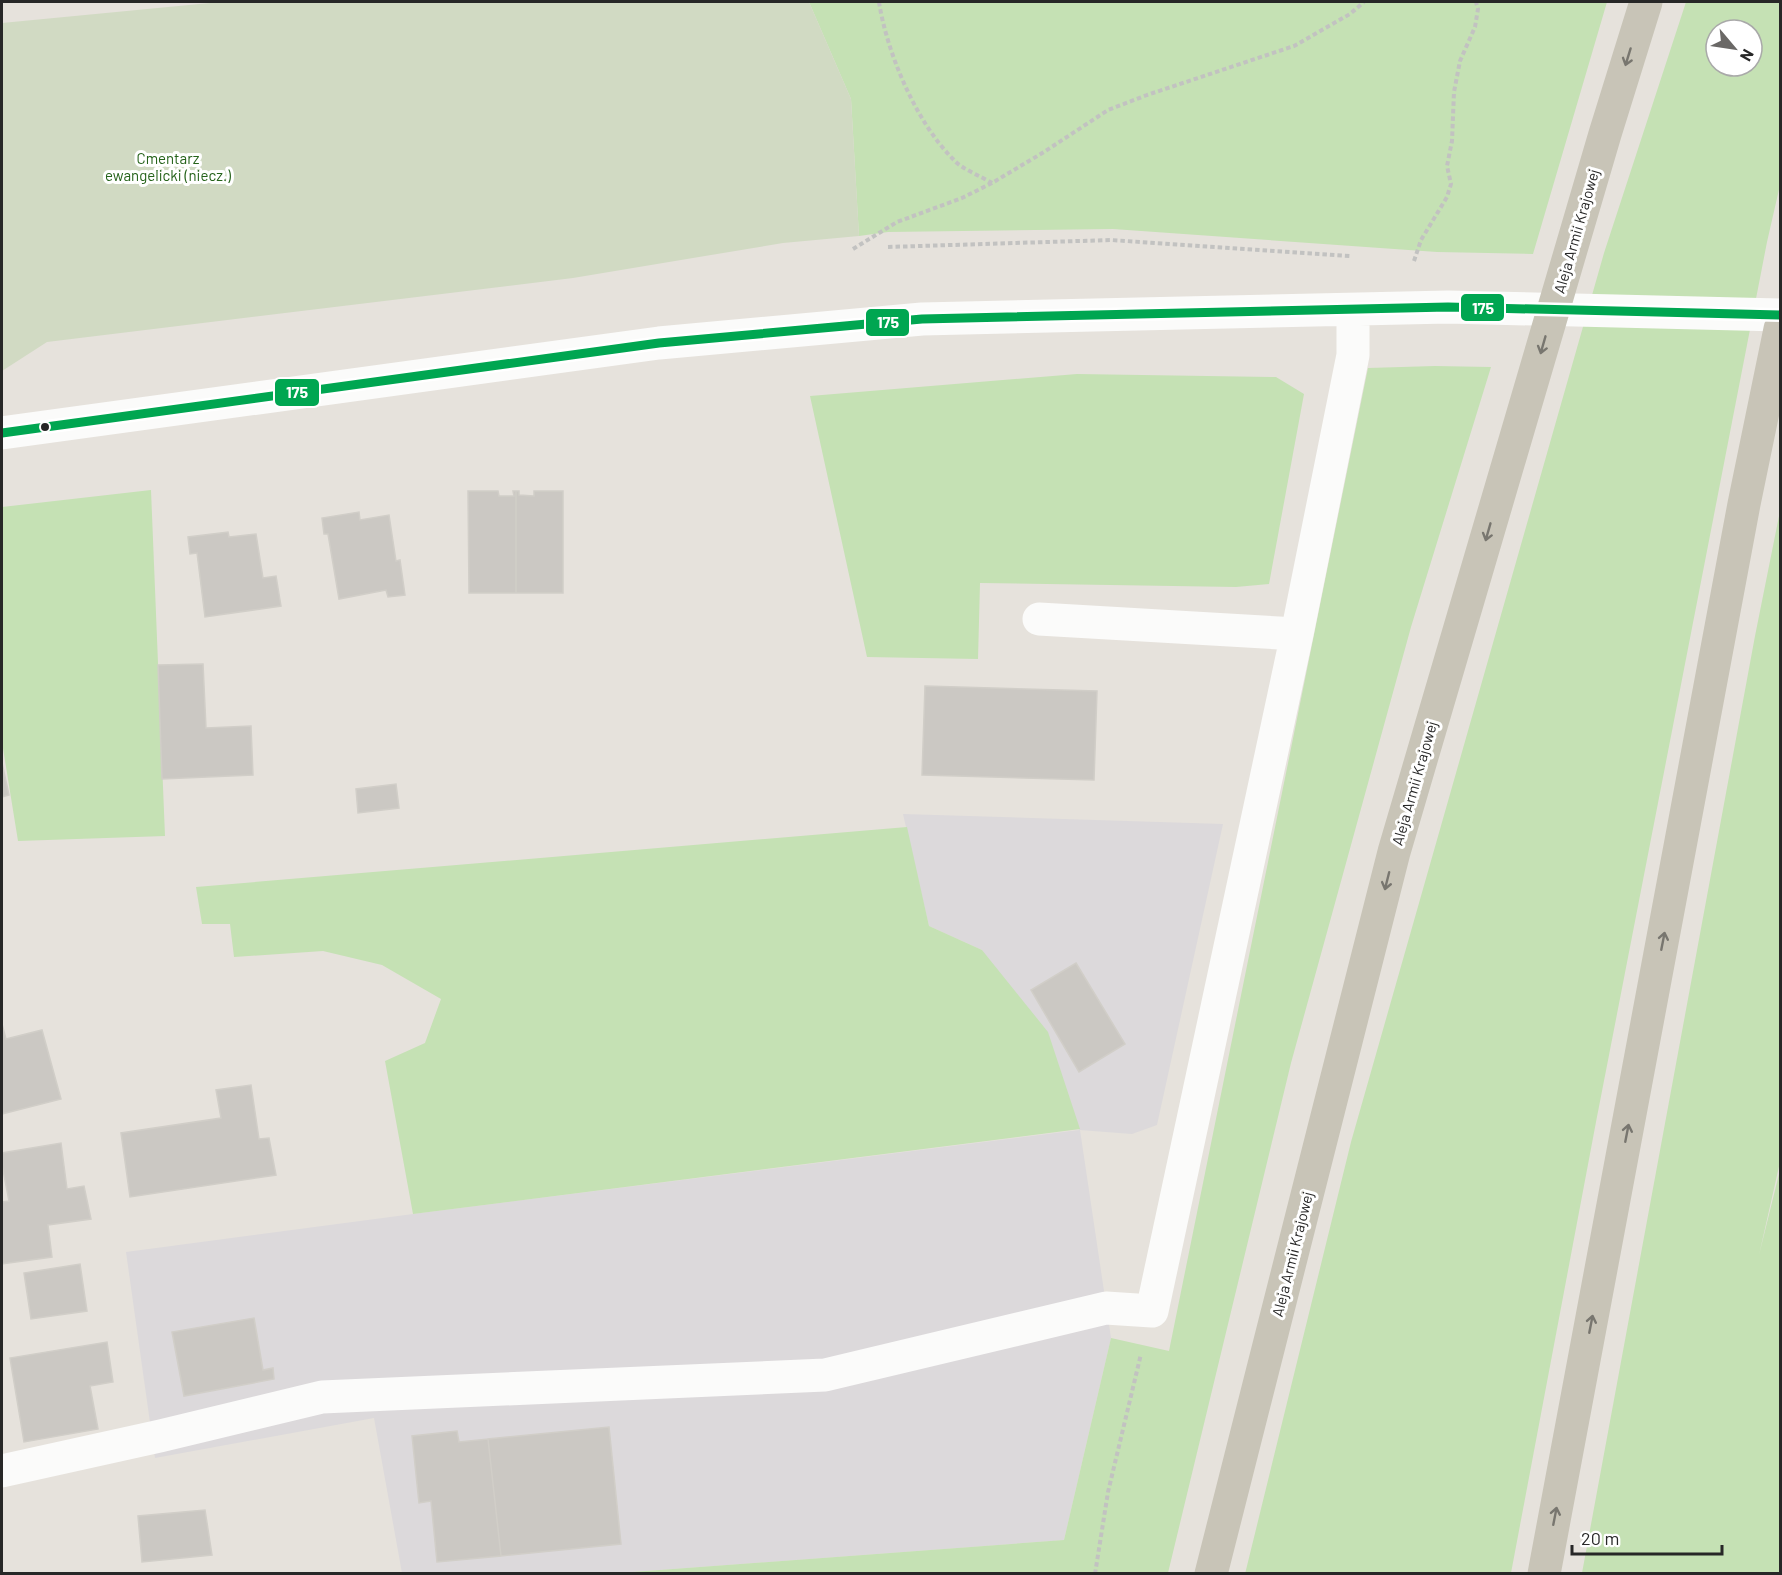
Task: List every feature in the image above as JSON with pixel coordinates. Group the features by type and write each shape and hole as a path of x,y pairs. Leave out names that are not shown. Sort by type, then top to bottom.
{"main road":[{"name":"Aleja Armii Krajowej","path":"1211,1574 1394,852 1598,157 1646,2"},
{"path":"1544,1574 1742,516 1780,329"}],"street":[{"path":"2,432 659,343 922,319 1448,307 1780,315"},
{"path":"2,1471 322,1397 825,1375 1106,1308 1152,1311 1297,634 1353,355 1353,310"},
{"path":"1039,619 1297,634"}],"path":[{"path":"879,2 903,81 924,124 954,161 992,183"},
{"path":"853,249 897,222 962,198 992,183 1108,110 1294,46 1350,14 1364,2"},
{"path":"1414,261 1421,240 1447,197 1451,184 1447,166 1452,141 1454,92 1460,61 1475,27 1478,9 1476,2"},
{"path":"888,247 1111,240 1350,256"},
{"path":"1095,1574 1108,1492 1152,1311"}],"shaded area":[{"path":"903,814 1223,824 1157,1125 1132,1134 1080,1130 1111,1338 1064,1540 619,1573 402,1573 374,1418 155,1458 126,1252 1079,1130 982,950 929,926"}],"green space":[{"name":"Cmentarz ewangelicki (niecz.)","path":"220,2 809,2 851,99 859,236 783,243 573,278 47,342 2,371 2,23"},
{"path":"809,2 1607,2 1533,254 1437,252 1113,229 888,232 859,236 851,99"},
{"path":"1686,2 1780,2 1780,185 1596,1122 1511,1573 1245,1574 1351,1142 1604,253"},
{"path":"1491,367 1411,627 1291,1063 1168,1573 619,1573 1064,1540 1111,1338 1169,1351 1368,368"},
{"path":"1077,374 1276,377 1304,394 1269,584 1236,587 980,583 978,659 867,657 810,396"},
{"path":"151,490 165,836 18,841 2,742 2,507"},
{"path":"1780,511 1780,1162 1759,1255 1780,1170 1780,1573 1582,1573 1755,636"},
{"path":"907,827 929,926 982,950 1048,1032 1080,1129 413,1214 385,1061 425,1043 441,999 382,965 323,951 234,957 230,924 202,924 196,887"}],"building":[{"path":"468,491 498,491 499,496 514,496 513,491 516,491 516,593 469,593"},
{"path":"516,491 519,491 519,495 534,496 534,491 563,491 563,593 516,593"},
{"path":"359,512 360,520 389,515 396,561 400,560 405,595 388,597 386,590 339,599 328,534 324,534 322,518"},
{"path":"228,532 229,537 256,534 263,578 276,576 281,606 205,617 197,553 190,554 188,537"},
{"path":"203,664 206,728 251,726 253,775 162,779 158,665"},
{"path":"925,686 1097,691 1094,780 922,775"},
{"path":"2,763 9,795 2,797"},
{"path":"396,784 399,808 358,813 356,789"},
{"path":"1076,963 1125,1044 1079,1072 1031,990"},
{"path":"2,1024 6,1039 42,1030 61,1099 2,1114"},
{"path":"251,1085 259,1139 269,1138 276,1175 130,1197 121,1133 221,1118 216,1090"},
{"path":"61,1143 67,1189 84,1186 91,1219 48,1225 52,1257 2,1264 2,1202 9,1201 2,1153"},
{"path":"80,1264 87,1311 31,1319 24,1273"},
{"path":"254,1318 263,1370 273,1368 274,1379 184,1396 172,1332"},
{"path":"107,1342 113,1382 90,1386 98,1429 24,1442 10,1358"},
{"path":"609,1427 621,1544 501,1556 488,1439"},
{"path":"457,1431 459,1442 488,1439 501,1556 437,1562 431,1501 419,1503 412,1436"},
{"path":"205,1510 212,1555 142,1562 138,1516"}],"transit line":[{"name":"175","path":"2,433 659,343 922,319 1448,307 1780,315"}]}
